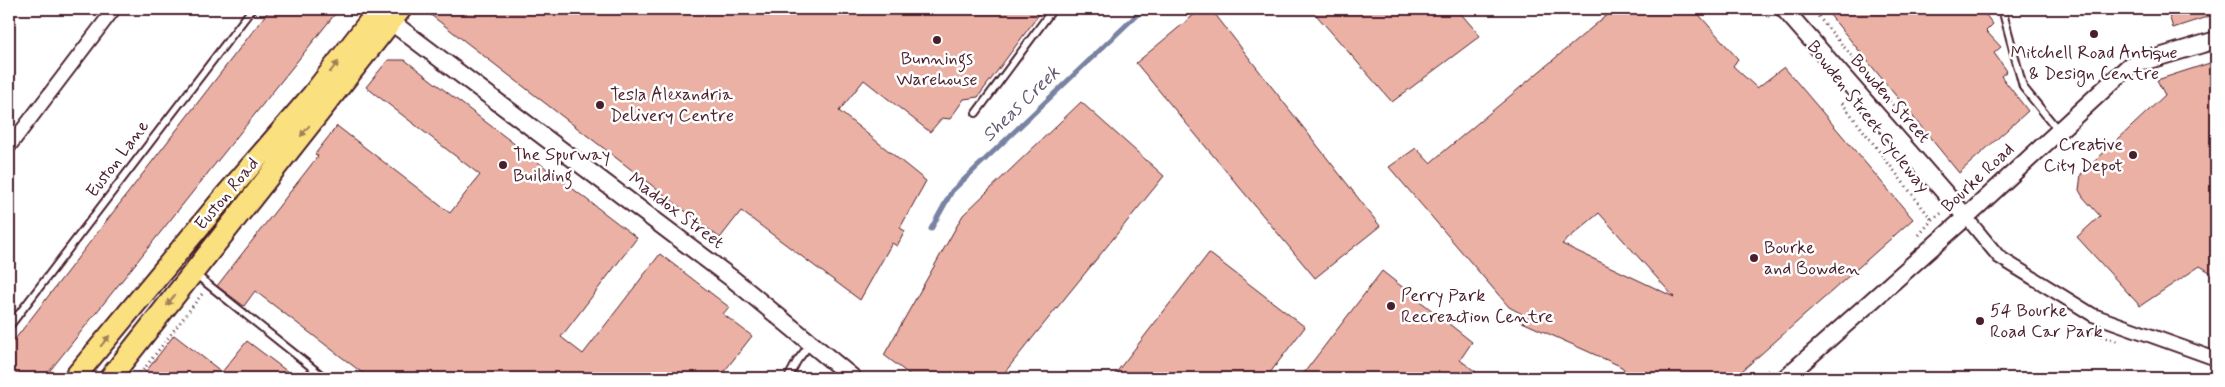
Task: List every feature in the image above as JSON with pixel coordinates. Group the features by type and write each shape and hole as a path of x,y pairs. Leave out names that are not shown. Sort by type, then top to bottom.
{"main road":[{"name":"Euston Road","path":"110,378 193,272 385,12"},
{"name":"Euston Road","path":"74,378 224,197 385,12"}],"street":[{"path":"9,146 114,9"},
{"name":"Bowden Street","path":"1784,9 1966,217"},
{"name":"Maddox Street","path":"385,12 734,280 853,378"},
{"name":"Bourke Road","path":"1785,378 1966,217 2129,66 2216,40"},
{"path":"1966,217 1999,257 2093,315 2216,359"}],"lane":[{"name":"Euston Lane","path":"9,327 252,9"},
{"path":"976,113 1053,9"},
{"path":"2002,9 2023,87 2058,131"},
{"path":"193,272 325,378"},
{"path":"788,378 797,361 811,343"}],"path":[{"path":"1762,9 1773,22"},
{"name":"Bowden Street","path":"1812,9 1924,142"},
{"name":"Bowden Street Cycleway","path":"1839,99 1932,220"}],"building":[{"path":"270,9 339,9 44,378 9,378 9,347"},
{"path":"423,9 1043,9 978,97 964,99 950,119 942,118 930,132 864,80 839,111 926,181 900,228 905,231 897,246 892,243 860,300 741,211 720,238"},
{"path":"1201,9 1211,9 1380,226 1315,278 1136,63"},
{"path":"1311,9 1457,9 1480,36 1392,102"},
{"path":"1614,9 1694,9 1738,59 1733,66 1757,88 1784,67 1913,219 1734,378 1629,378 1623,368 1618,365 1520,321 1522,314 1509,307 1389,167 1416,148 1430,163","holes":["1599,213 1674,297 1562,244"]},
{"path":"1825,9 1981,9 1993,24 1986,31 2001,47 1994,53 2007,71 2001,76 2028,111 1959,173"},
{"path":"2167,9 2216,9 2216,14 2173,28"},
{"path":"388,60 405,60 637,238 561,337 583,354 660,254 729,307 723,314 752,336 719,378 369,378 255,291 244,306 217,286 318,156 315,154 337,126 450,213 480,175 366,87"},
{"path":"2216,61 2216,276 2200,266 2140,306 2077,237 2100,216 2079,190 2081,174 2165,95 2157,80"},
{"path":"1081,102 1164,176 1000,378 914,378 884,355 963,215"},
{"path":"1209,253 1305,327 1266,378 1112,378"},
{"name":"Perry Park Recreaction Centre","path":"1382,271 1472,342 1460,360 1484,378 1300,378"},
{"path":"174,335 222,372 247,341 296,378 141,378"}],"waterway":[{"name":"Sheas Creek","path":"931,229 952,191 1143,9"}],"place":[{"name":"Mitchell Road Antique & Design Centre","path":"2094,34"},
{"name":"Bunnings Warehouse","path":"937,40"},
{"name":"Tesla Alexandria Delivery Centre","path":"600,105"},
{"name":"Creative City Depot","path":"2133,155"},
{"name":"The Spurway Building","path":"503,165"},
{"name":"Bourke and Bowden","path":"1754,258"},
{"name":"Perry Park Recreaction Centre","path":"1391,306"},
{"name":"54 Bourke Road Car Park","path":"1980,321"}]}
